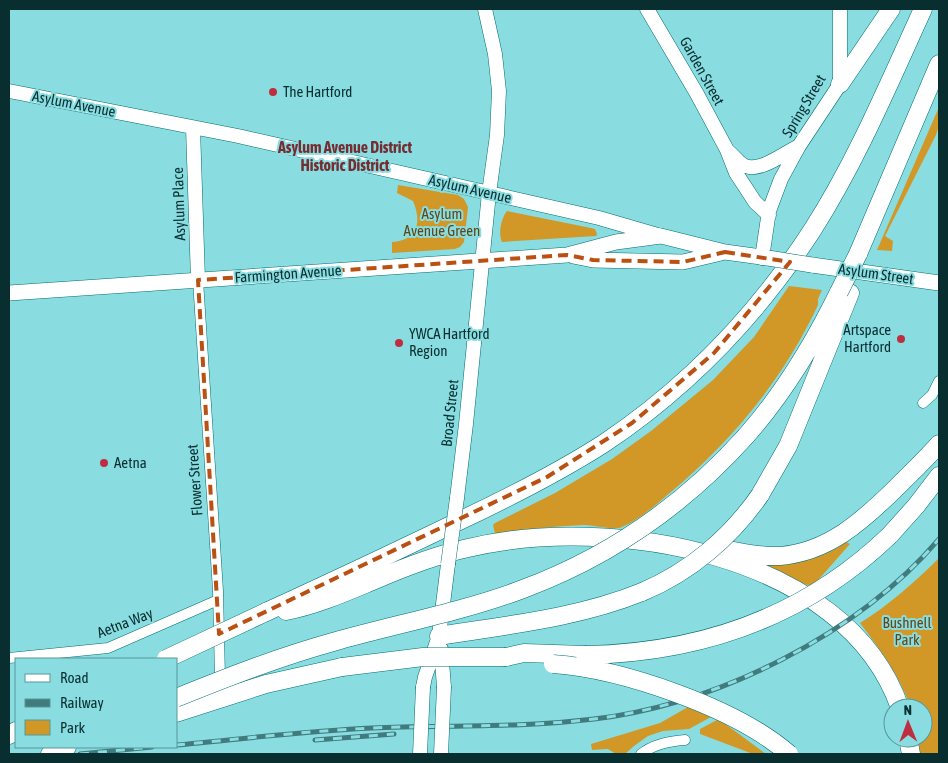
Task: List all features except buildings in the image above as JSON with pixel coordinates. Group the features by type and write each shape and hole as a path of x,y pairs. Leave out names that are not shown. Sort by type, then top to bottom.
{"highway":[{"path":"840,84 891,9"},
{"path":"168,658 472,515 569,465 632,423 697,369 754,308 817,222 854,155 923,9"},
{"path":"439,636 568,614 607,604 642,592 673,576 703,556 732,530 760,495 788,446 858,254 939,64"},
{"path":"178,697 232,675 292,654 522,590 608,549 654,519 699,484 746,436 792,376 845,293"},
{"path":"644,542 684,543 770,556 796,554 837,538 862,520 939,444"},
{"path":"178,712 266,684 347,666 423,657 506,657 524,653 577,655 626,653 676,647 717,637 777,613 816,593 856,565 890,535 939,476"},
{"path":"266,612 289,610 316,603 417,563 477,546 531,538 564,536 605,537 644,542 704,554 749,568 777,580 814,600 849,629 872,654 888,679 896,698"},
{"path":"506,657 521,661 567,665 600,671 662,689 739,721 789,754"},
{"path":"50,754 65,748"}],"main road":[{"name":"Broad Street","path":"420,754 423,687 439,636 466,424 489,193 497,135 499,91 493,45 485,9"},
{"name":"Garden Street","path":"647,9 728,150 733,167 758,206 769,215"},
{"name":"Spring Street","path":"769,215 781,179 799,146 840,84 840,9"},
{"name":"Asylum Avenue","path":"9,91 246,138 599,218 724,252 812,265"},
{"name":"Asylum Place","path":"193,128 198,280"},
{"name":"Garden Street","path":"728,150 742,164 753,167 765,165 799,146"},
{"path":"765,258 769,215"},
{"name":"Farmington Avenue","path":"9,293 567,255 616,242 661,236"},
{"name":"Farmington Avenue","path":"567,255 593,260 684,262 724,252"},
{"name":"Asylum Street","path":"812,265 939,283"},
{"name":"Broad Street","path":"439,636 444,686 441,754"}],"street":[{"name":"Flower Street","path":"198,280 218,600 220,678"},
{"path":"923,402 932,395 939,381"},
{"name":"Aetna Way","path":"9,658 108,648 218,600"},
{"path":"641,754 656,745 685,740"}],"highlighted area":[{"path":"725,252 790,262 714,353 632,423 547,477 219,634 198,280 567,255 593,260 683,262"}],"green space":[{"path":"939,107 939,126 936,135 885,236 893,241 892,251 877,250"},
{"name":"Asylum Avenue Green","path":"398,185 458,195 464,199 468,207 464,242 460,247 455,249 392,253 392,242 408,238 416,229 417,223 416,209 413,201 397,193"},
{"path":"507,211 595,229 597,234 596,236 502,242 500,235 501,226"},
{"path":"789,286 822,290 818,299 818,305 789,358 773,383 736,429 694,472 660,502 635,520 618,528 573,525 495,534 493,525 495,523 555,493 612,459 651,431 713,380 754,337"},
{"path":"846,542 850,544 812,587 755,563 791,562 813,558"},
{"name":"Bushnell Park","path":"939,558 939,754 920,754 919,748 933,748 933,698 907,698 882,653 860,623 881,609 921,576"},
{"path":"688,707 711,717 689,729 663,731 648,736 625,754 616,754 608,749 592,750 591,744 660,723"},
{"path":"717,720 724,723 766,754 753,754 700,734 700,729"}],"railway":[{"path":"178,745 348,729 566,722 641,711 689,698 736,681 782,659 826,634 868,606 906,574 939,539"},
{"path":"315,740 394,734"},
{"path":"80,754 142,748"}],"place":[{"name":"The Hartford","path":"273,92"},
{"name":"Artspace Hartford","path":"901,339"},
{"name":"YWCA Hartford Region","path":"399,343"},
{"name":"Aetna","path":"104,463"}],"district":[{"name":"Asylum Avenue District Historic District","path":"345,156"}]}
